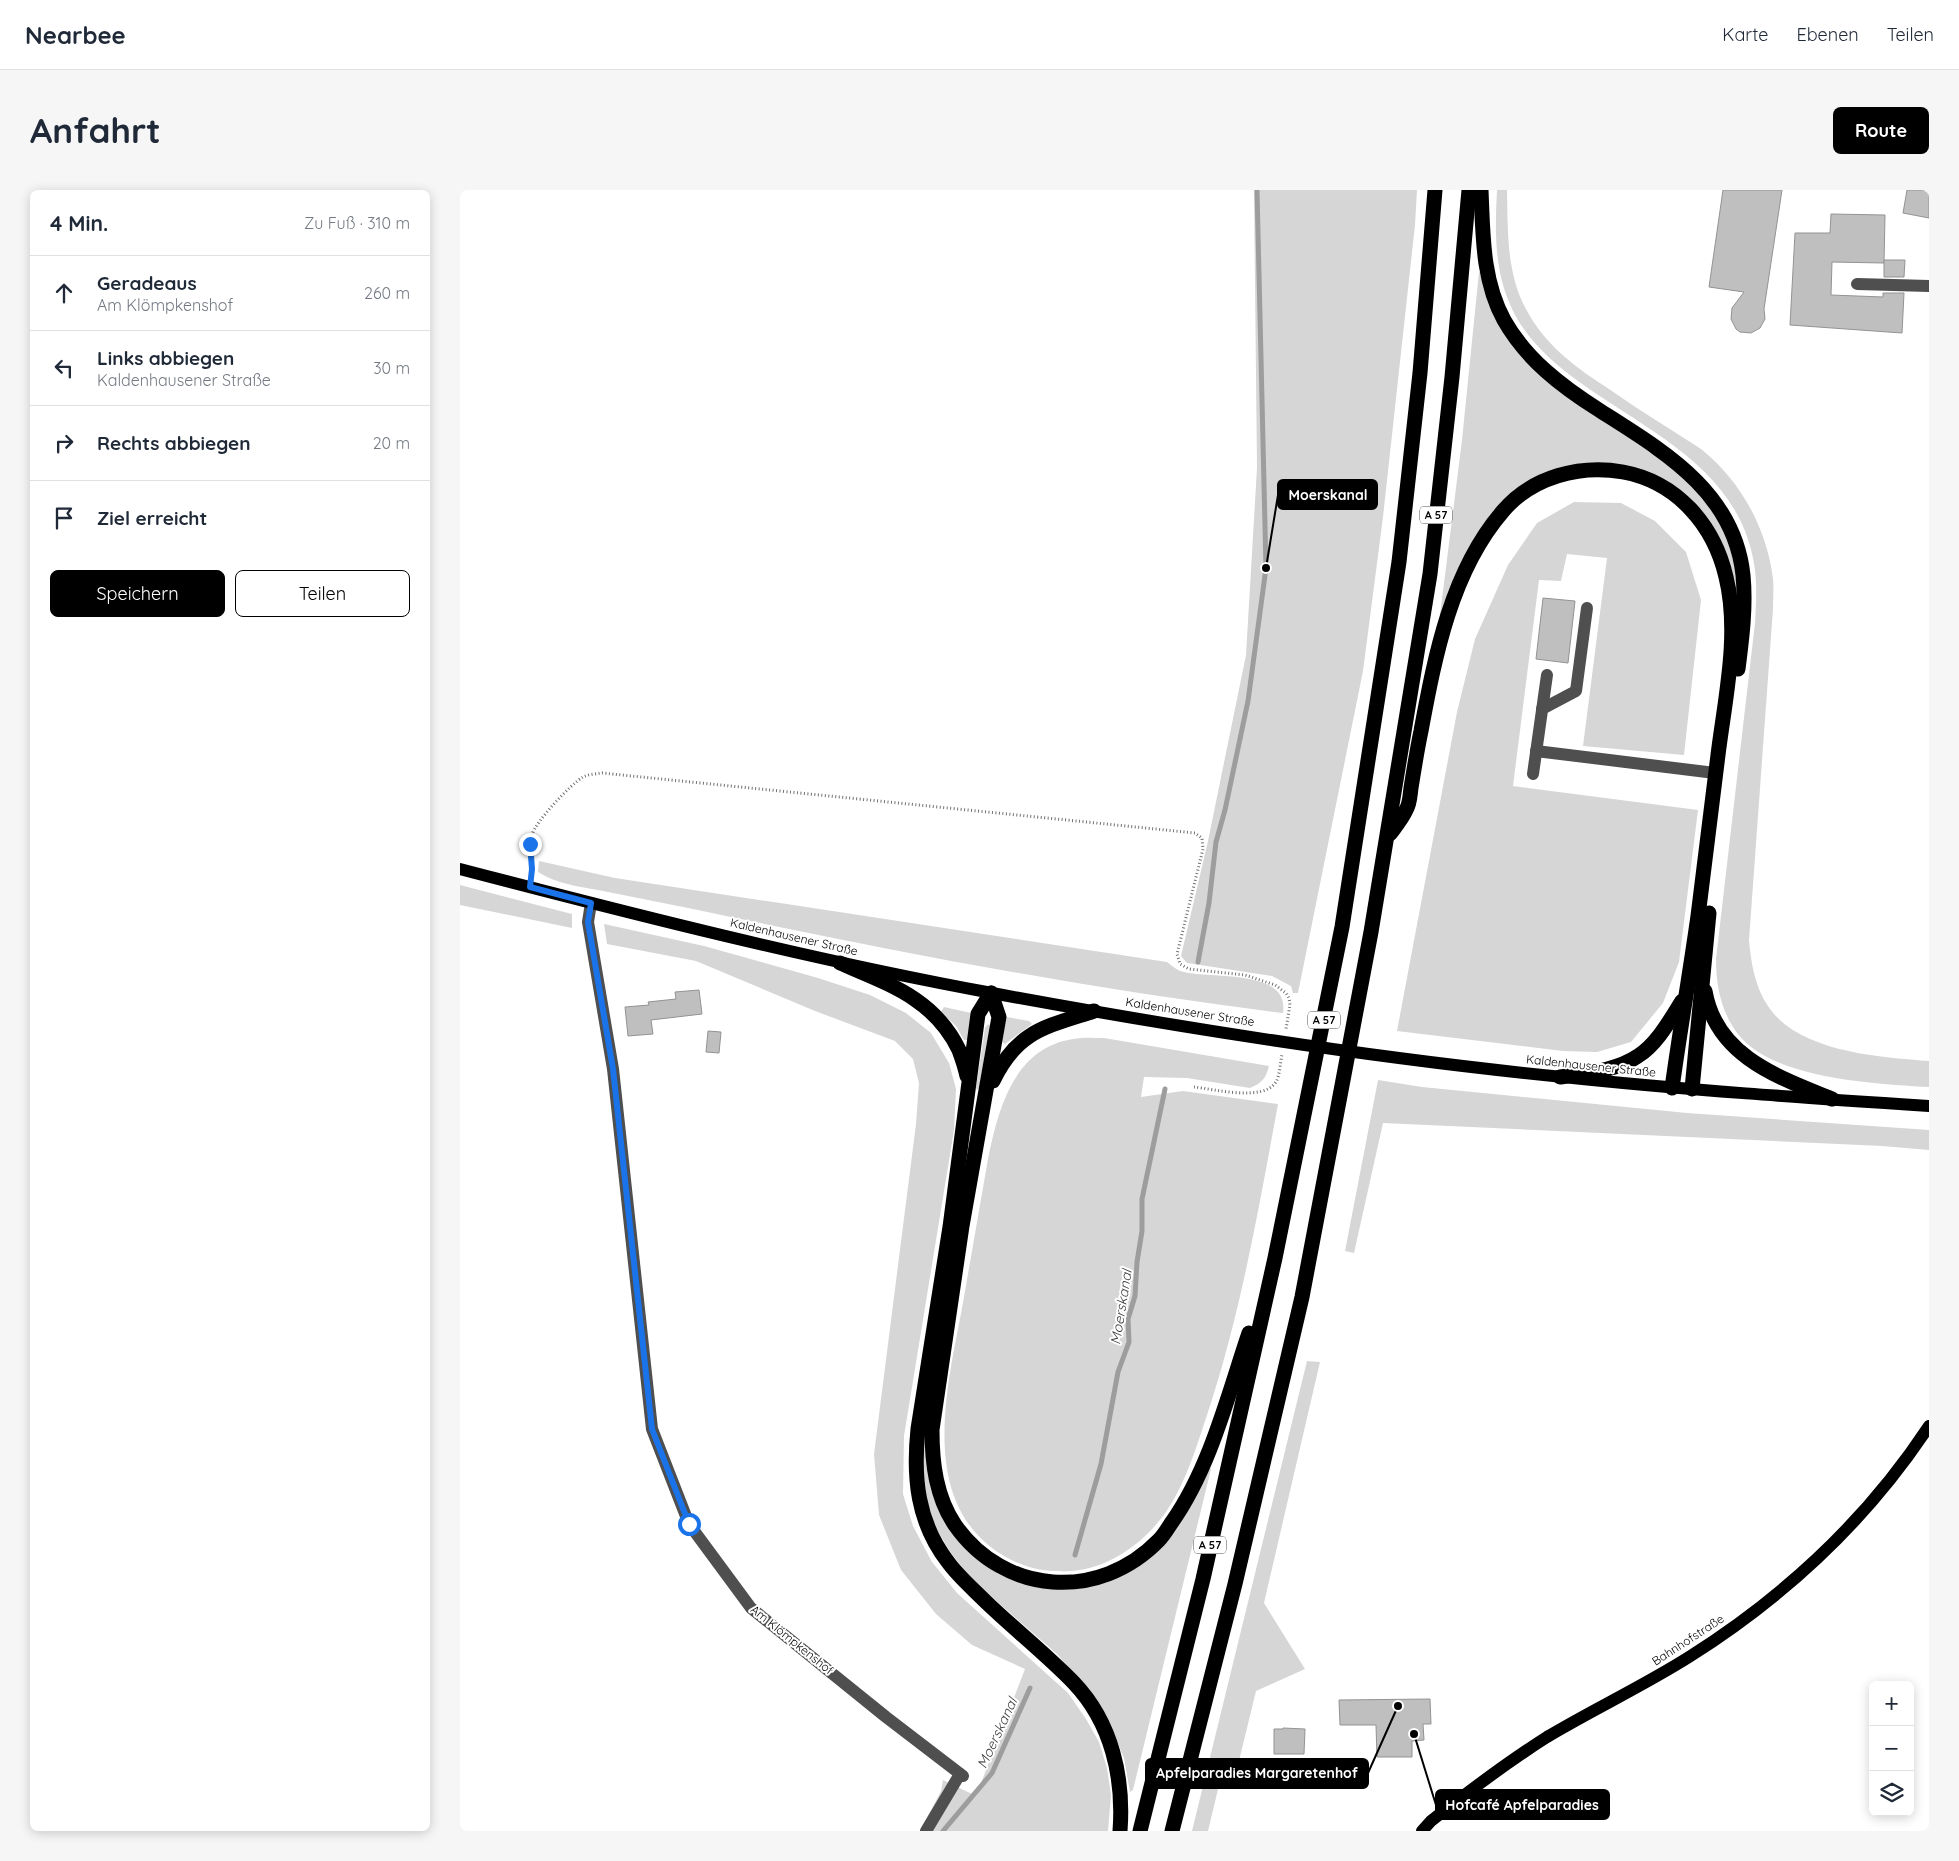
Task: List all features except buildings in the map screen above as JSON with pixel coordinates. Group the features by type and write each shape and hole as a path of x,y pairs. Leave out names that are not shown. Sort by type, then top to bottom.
{"highway":[{"name":"A 57","path":"1140,1831 1203,1579 1274,1258 1342,927 1399,562 1420,373 1435,190"},
{"name":"A 57","path":"1172,1831 1235,1584 1302,1297 1388,838 1430,574 1452,377 1469,190"},
{"path":"1481,190 1486,266 1493,293 1503,318 1520,345 1543,370 1561,385 1660,450 1694,478 1718,506 1730,526 1738,551 1743,574 1744,620 1702,975 1692,1089"},
{"path":"1388,838 1408,809 1432,678 1450,611 1470,560 1481,539 1506,507 1532,487 1548,479 1569,472 1589,469 1609,470 1644,477 1664,486 1694,511 1714,541 1727,578 1731,631 1728,673 1698,918 1672,1088"},
{"path":"840,963 900,990 924,1005 946,1027 959,1051 969,1079"},
{"path":"1702,975 1706,1000 1715,1022 1729,1043 1763,1069 1832,1099"},
{"path":"991,993 999,1017 962,1226 933,1421 932,1454 936,1478 943,1501 954,1524 970,1544 986,1558 1010,1571 1042,1581 1074,1583 1102,1577 1129,1564 1159,1540 1182,1507 1201,1470 1274,1258"},
{"path":"991,993 978,1014 950,1227 918,1429 915,1456 916,1484 922,1510 934,1541 947,1562 1002,1617 1075,1684 1100,1718 1114,1753 1120,1782 1120,1831"},
{"path":"1560,1077 1594,1072 1623,1064 1640,1055 1654,1041 1685,996"},
{"path":"984,1100 1004,1058 1024,1038 1051,1025 1094,1011"}],"main road":[{"name":"Kaldenhausener Straße","path":"460,869 591,903 840,963 1094,1011 1251,1036 1560,1077 1672,1088 1929,1106"},
{"name":"Bahnhofstraße","path":"1422,1831 1431,1821 1496,1770 1549,1736 1689,1658 1754,1613 1786,1587 1850,1527 1903,1463 1929,1426"}],"street":[{"path":"1857,284 1929,286"},
{"path":"1542,709 1576,691 1587,608"},
{"path":"1533,774 1547,675"},
{"path":"1536,751 1715,774"},
{"name":"Am Klömpkenshof","path":"591,903 588,922 613,1069 652,1429 689,1524 751,1608 962,1775 926,1831"}],"path":[{"path":"530,887 532,869 530,844 532,833 538,822 578,781 586,776 602,773 1195,833 1202,838 1203,849 1178,954 1180,964 1189,969 1245,975 1265,980 1281,989 1289,998 1290,1005 1285,1036"},
{"path":"1194,1087 1249,1094 1271,1088 1277,1080 1282,1054"}],"shaded area":[{"path":"1254,190 1417,190 1415,225 1383,517 1363,671 1298,993 1293,993 1291,986 1272,976 1187,963 1181,956 1208,841 1246,655 1257,468"},
{"path":"1497,190 1507,190 1509,251 1519,295 1541,332 1569,361 1701,449 1715,462 1740,491 1750,507 1765,542 1773,579 1773,609 1749,940 1754,974 1760,991 1768,1006 1781,1021 1819,1043 1864,1054 1929,1061 1929,1087 1855,1081 1800,1070 1775,1061 1754,1049 1738,1034 1727,1017 1718,989 1716,959 1755,623 1756,576 1747,535 1732,506 1712,480 1689,458 1662,437 1578,381 1547,356 1521,325 1509,302 1498,261 1496,233"},
{"path":"1479,272 1482,273 1499,323 1675,468 1718,517 1735,561 1739,613 1718,538 1634,468 1519,489 1440,615 1462,440"},
{"path":"1574,502 1621,503 1655,521 1686,552 1701,600 1684,755 1583,746 1607,558 1567,554 1561,581 1539,580 1513,786 1698,810 1679,962 1663,1003 1631,1042 1597,1052 1563,1051 1397,1031 1457,712 1475,639 1508,565 1537,523"},
{"path":"539,861 615,878 1167,962 1180,971 1193,974 1245,978 1261,982 1274,988 1282,998 1283,1013 1135,992 987,967 578,886 561,882 538,872"},
{"path":"460,885 572,914 572,928 460,905"},
{"path":"604,924 704,946 818,978 870,995 906,1013 931,1033 949,1063 956,1089 954,1130 904,1436 903,1494 913,1526 932,1562 957,1593 1068,1693 1086,1719 1099,1742 1107,1768 1111,1795 1108,1831 920,1831 941,1791 943,1780 976,1796 1025,1669 972,1645 936,1614 901,1570 879,1515 874,1454 916,1124 919,1083 913,1059 895,1041 815,1011 696,961 607,944"},
{"path":"944,1007 971,1013 968,1040 964,1040 956,1026 941,1012"},
{"path":"1007,1017 1029,1021 1032,1024 1005,1044 1001,1041"},
{"path":"988,1024 990,1026 979,1088 977,1090 985,1028"},
{"path":"1104,1038 1269,1066 1263,1080 1250,1088 1187,1078 1144,1077 1141,1097 1183,1091 1278,1104 1240,1298 1220,1374 1200,1437 1179,1489 1166,1512 1157,1523 1125,1552 1100,1565 1086,1569 1052,1571 1025,1566 1000,1554 986,1543 965,1519 952,1490 946,1459 947,1392 988,1159 997,1120 1004,1101 1012,1084 1023,1068 1036,1055 1053,1045 1073,1039"},
{"path":"1378,1080 1422,1087 1687,1113 1929,1130 1929,1150 1882,1146 1383,1123 1354,1253 1345,1251"},
{"path":"1307,1361 1320,1362 1264,1603 1305,1669 1256,1691 1238,1765 1219,1785 1208,1831 1192,1831"},
{"path":"923,1429 931,1491 943,1519 959,1541 980,1560 999,1574 1021,1582 1073,1589 1094,1586 1115,1579 1138,1567 1181,1520 1196,1497 1209,1468 1211,1469 1133,1790 1130,1792 1124,1758 1108,1720 1097,1701 1057,1654 970,1578 949,1550 935,1526 925,1494 921,1465"}],"waterway":[{"name":"Moerskanal","path":"1198,962 1209,903 1216,842 1225,810 1248,701 1266,568 1257,190"},
{"name":"Moerskanal","path":"1075,1555 1101,1464 1118,1372 1129,1342 1128,1319 1135,1296 1137,1262 1142,1231 1142,1199 1165,1089"},
{"name":"Moerskanal","path":"943,1831 992,1773 1030,1688"}],"place":[{"name":"Moerskanal","path":"1266,568"},
{"name":"Apfelparadies Margaretenhof","path":"1398,1706"},
{"name":"Hofcafé Apfelparadies","path":"1414,1734"}],"route":[{"path":"530,844 532,869 530,887 591,903 588,922 613,1069 652,1429 689,1524"}]}
